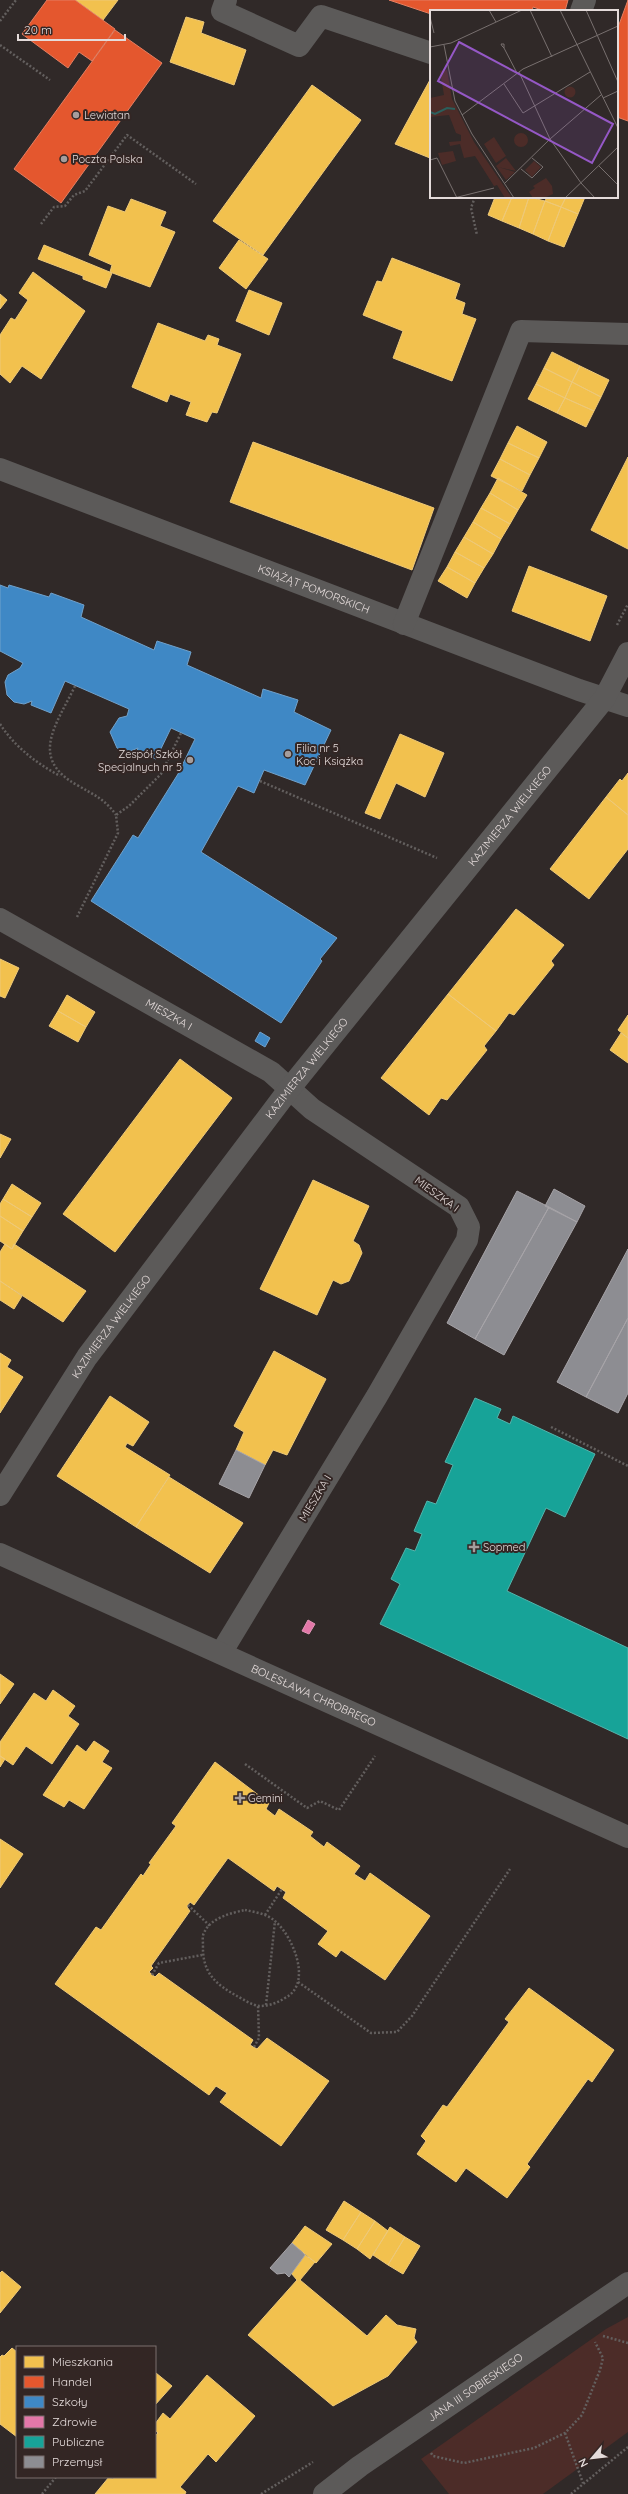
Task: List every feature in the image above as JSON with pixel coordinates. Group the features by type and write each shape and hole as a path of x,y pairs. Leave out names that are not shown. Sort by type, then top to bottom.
{"street":[{"path":"226,0 222,11 299,46 321,16 430,53"},
{"path":"581,10 585,0"},
{"path":"404,624 521,331 628,334"},
{"name":"KSIĄŻĄT POMORSKICH","path":"0,469 404,624 604,699 628,706"},
{"name":"KAZIMIERZA WIELKIEGO","path":"0,1495 87,1357 290,1088 604,699 628,653"},
{"name":"MIESZKA I","path":"0,919 265,1068 290,1088 312,1109 460,1207 469,1227 468,1240 377,1396 221,1653"},
{"name":"BOLESŁAWA CHROBREGO","path":"0,1554 628,1836"},
{"name":"JANA III SOBIESKIEGO","path":"324,2494 360,2466 628,2283"}],"path":[{"path":"0,21 16,0"},
{"path":"0,45 50,80"},
{"path":"41,224 54,207 65,206 74,195 86,191 127,135 196,184"},
{"path":"475,198 471,208 477,235"},
{"path":"62,777 52,764 49,749 52,734 75,686"},
{"path":"0,724 7,735 35,762 107,802 116,815 118,833 77,917"},
{"path":"116,815 129,806 161,774 181,733"},
{"path":"260,781 439,859"},
{"path":"551,1427 628,1466"},
{"path":"245,1764 306,1808 320,1801 339,1810 376,1755"},
{"path":"298,1982 371,2033 397,2032 412,2016 510,1869"},
{"path":"265,1915 282,1889"},
{"path":"188,1905 210,1926"},
{"path":"245,1910 265,1915 275,1921 289,1937 298,1960 298,1982 289,1996 274,2004 258,2006 222,1988 207,1972 202,1955 203,1933 210,1926 230,1913 245,1910"},
{"path":"266,2005 275,1921"},
{"path":"152,1975 160,1963 202,1955"},
{"path":"254,2047 259,2038 258,2006"},
{"path":"601,2336 628,2343"},
{"path":"426,2448 433,2456 464,2463 534,2448 565,2433 582,2414 600,2370 603,2358 595,2341"},
{"path":"565,2433 583,2483"},
{"path":"571,2494 628,2447"},
{"path":"42,2494 55,2478"}],"shaded area":[{"path":"628,2317 628,2432 543,2494 449,2494 421,2459 606,2329"}],"building: Mieszkania":[{"path":"75,0 118,0 103,20"},
{"path":"186,17 204,22 201,33 246,50 234,85 170,62"},
{"path":"430,80 430,158 395,144"},
{"path":"312,85 361,120 263,255 213,221"},
{"path":"495,198 512,198 502,221 488,215"},
{"path":"512,198 529,198 519,228 502,221"},
{"path":"529,198 545,201 533,234 519,228"},
{"path":"546,198 566,198 561,207 545,201"},
{"path":"566,198 585,198 578,214 561,207"},
{"path":"131,199 166,212 160,226 175,232 150,287 110,272 112,265 89,255 108,206 125,212"},
{"path":"545,201 561,207 548,241 533,234"},
{"path":"561,207 578,214 564,247 548,241"},
{"path":"239,240 268,259 246,289 219,268"},
{"path":"44,245 112,273 106,288 83,279 83,276 38,259"},
{"path":"392,258 460,284 455,299 465,303 462,314 476,319 452,381 393,358 403,331 363,315 377,281 382,282"},
{"path":"33,272 85,311 41,379 22,366 10,383 0,374 0,335 11,318 15,320 28,300 19,293"},
{"path":"249,290 282,303 269,335 236,321"},
{"path":"0,294 7,300 0,309"},
{"path":"158,323 205,341 208,335 219,339 217,345 241,354 217,413 212,412 207,422 186,415 191,402 170,394 167,402 132,387"},
{"path":"552,352 580,366 572,382 544,368"},
{"path":"580,366 609,380 601,397 572,382"},
{"path":"544,368 572,382 565,398 536,384"},
{"path":"572,382 601,397 594,411 565,398"},
{"path":"536,384 565,398 557,413 528,399"},
{"path":"565,398 594,411 586,427 557,413"},
{"path":"517,426 547,442 539,458 508,443"},
{"path":"253,442 434,508 412,570 230,502"},
{"path":"508,443 539,458 530,475 500,459"},
{"path":"628,457 628,549 591,530"},
{"path":"500,459 530,475 522,491 491,476"},
{"path":"498,478 527,495 518,510 490,493"},
{"path":"490,493 518,510 510,524 481,508"},
{"path":"481,508 510,524 501,539 473,522"},
{"path":"473,522 501,539 493,554 464,537"},
{"path":"464,537 493,554 484,568 455,552"},
{"path":"455,552 484,568 475,583 447,567"},
{"path":"529,566 607,596 590,641 512,611"},
{"path":"447,567 475,583 467,598 438,581"},
{"path":"400,734 444,753 425,797 396,783 380,819 365,813"},
{"path":"628,773 628,815 606,797 620,779 622,781"},
{"path":"606,797 628,815 628,849 589,899 550,869"},
{"path":"516,909 564,945 551,961 554,965 514,1015 509,1013 496,1031 448,994"},
{"path":"0,959 19,968 5,998 0,996"},
{"path":"448,994 496,1031 484,1046 487,1050 447,1100 441,1098 429,1115 381,1078"},
{"path":"67,995 95,1012 86,1027 58,1011"},
{"path":"58,1011 86,1027 78,1042 49,1026"},
{"path":"628,1015 628,1038 618,1030"},
{"path":"621,1033 628,1038 628,1063 610,1050"},
{"path":"180,1059 232,1098 115,1252 63,1214"},
{"path":"0,1134 11,1139 0,1158"},
{"path":"313,1180 369,1206 353,1241 359,1245 362,1253 349,1281 341,1284 333,1280 317,1315 260,1289"},
{"path":"12,1184 41,1203 32,1217 3,1199"},
{"path":"3,1199 32,1217 23,1231 0,1216 0,1204"},
{"path":"0,1216 23,1231 12,1249 0,1241"},
{"path":"5,1244 12,1249 14,1244 86,1291 63,1322 0,1281 0,1252"},
{"path":"0,1281 22,1296 14,1309 0,1300"},
{"path":"274,1351 326,1379 287,1455 273,1450 265,1465 236,1450 244,1432 234,1426"},
{"path":"0,1353 11,1360 7,1367 23,1377 0,1413"},
{"path":"110,1396 149,1422 133,1446 127,1443 125,1447 170,1475 136,1527 57,1476"},
{"path":"169,1477 243,1523 210,1573 136,1527"},
{"path":"0,1674 14,1684 0,1704"},
{"path":"53,1690 75,1706 68,1716 79,1724 52,1764 26,1746 13,1765 0,1756 0,1742 34,1693 46,1701"},
{"path":"94,1741 109,1751 102,1762 112,1768 84,1809 69,1800 64,1807 43,1795 77,1745 86,1752"},
{"path":"0,1756 5,1759 0,1767"},
{"path":"215,1762 269,1803 266,1809 275,1816 279,1809 313,1832 310,1836 324,1847 327,1842 360,1866 354,1874 365,1881 370,1873 430,1916 385,1980 341,1950 336,1957 318,1944 328,1931 283,1898 286,1892 277,1886 274,1891 228,1858 194,1905 190,1902 188,1905 187,1907 190,1911 151,1966 153,1968 149,1972 155,1977 159,1973 253,2040 250,2045 257,2049 267,2038 329,2081 281,2146 220,2102 227,2093 216,2086 209,2095 55,1984 96,1927 101,1930 141,1874 143,1876 151,1864 149,1863 176,1826 172,1823"},
{"path":"0,1839 23,1854 0,1888"},
{"path":"529,1988 614,2050 592,2082 588,2079 527,2164 530,2167 507,2198 466,2168 456,2182 417,2154 426,2141 421,2136 443,2105 447,2107 509,2022 505,2019"},
{"path":"344,2201 361,2212 343,2240 326,2230"},
{"path":"361,2212 375,2221 357,2249 343,2240"},
{"path":"375,2221 388,2231 370,2259 357,2249"},
{"path":"305,2226 332,2244 316,2263 292,2243"},
{"path":"390,2227 405,2237 388,2265 373,2255"},
{"path":"405,2237 420,2246 403,2274 388,2265"},
{"path":"305,2255 315,2262 300,2280 367,2336 386,2315 397,2325 416,2329 414,2338 417,2342 388,2376 333,2406 248,2335 297,2280 291,2273"},
{"path":"2,2271 21,2287 0,2313 0,2273"},
{"path":"12,2348 16,2351 16,2436 0,2424 0,2357 2,2355 4,2356"},
{"path":"156,2373 172,2386 156,2404"},
{"path":"207,2375 255,2416 216,2462 208,2454 180,2487 186,2492 185,2494 95,2494 108,2478 156,2478 156,2435 158,2433 156,2431 156,2423 163,2413 170,2419"}],"building: Handel":[{"path":"47,0 75,0 115,29 92,61 79,52 68,68 22,34"},
{"path":"389,0 568,0 565,10 542,10 533,7 532,10 430,10 430,14"},
{"path":"628,0 628,121 618,117 618,27"},
{"path":"115,30 162,63 61,203 14,169"}],"building: Szkoły":[{"path":"0,585 8,588 9,585 49,597 51,593 84,605 81,617 154,650 157,641 191,652 187,665 261,698 263,689 298,700 294,712 331,730 305,785 264,770 254,793 238,786 201,852 337,938 320,959 322,961 281,1023 91,901 133,835 138,838 178,774 195,739 171,728 156,759 137,751 138,748 128,752 123,751 117,748 110,732 119,718 127,716 129,709 65,681 51,713 31,705 32,701 24,704 14,702 7,695 5,682 8,675 20,668 23,663 0,651"},
{"path":"260,1032 270,1038 265,1047 255,1041"}],"building: Zdrowie":[{"path":"308,1620 315,1624 309,1634 302,1631"}],"building: Publiczne":[{"path":"475,1398 501,1409 497,1418 510,1424 513,1416 595,1454 565,1517 546,1508 507,1591 628,1648 628,1739 380,1624 400,1584 391,1579 406,1548 415,1551 422,1534 414,1531 427,1501 436,1504 453,1465 445,1462"}],"building: Przemysł":[{"path":"554,1189 585,1206 577,1222 545,1206"},
{"path":"517,1191 549,1207 475,1339 447,1323"},
{"path":"549,1207 577,1222 504,1355 475,1339"},
{"path":"628,1249 628,1318 586,1397 557,1382"},
{"path":"628,1318 628,1393 618,1413 586,1397"},
{"path":"236,1450 265,1465 249,1498 219,1484"},
{"path":"292,2243 305,2255 289,2277 285,2273 277,2274 270,2268"}],"place":[{"name":"Lewiatan","path":"76,115"},
{"name":"Poczta Polska","path":"64,159"},
{"name":"Filia nr 5 Koc i Książka","path":"288,754"},
{"name":"Zespół Szkół Specjalnych nr 5","path":"190,760"},
{"name":"Sopmed","path":"474,1547"},
{"name":"Gemini","path":"240,1798"}]}
